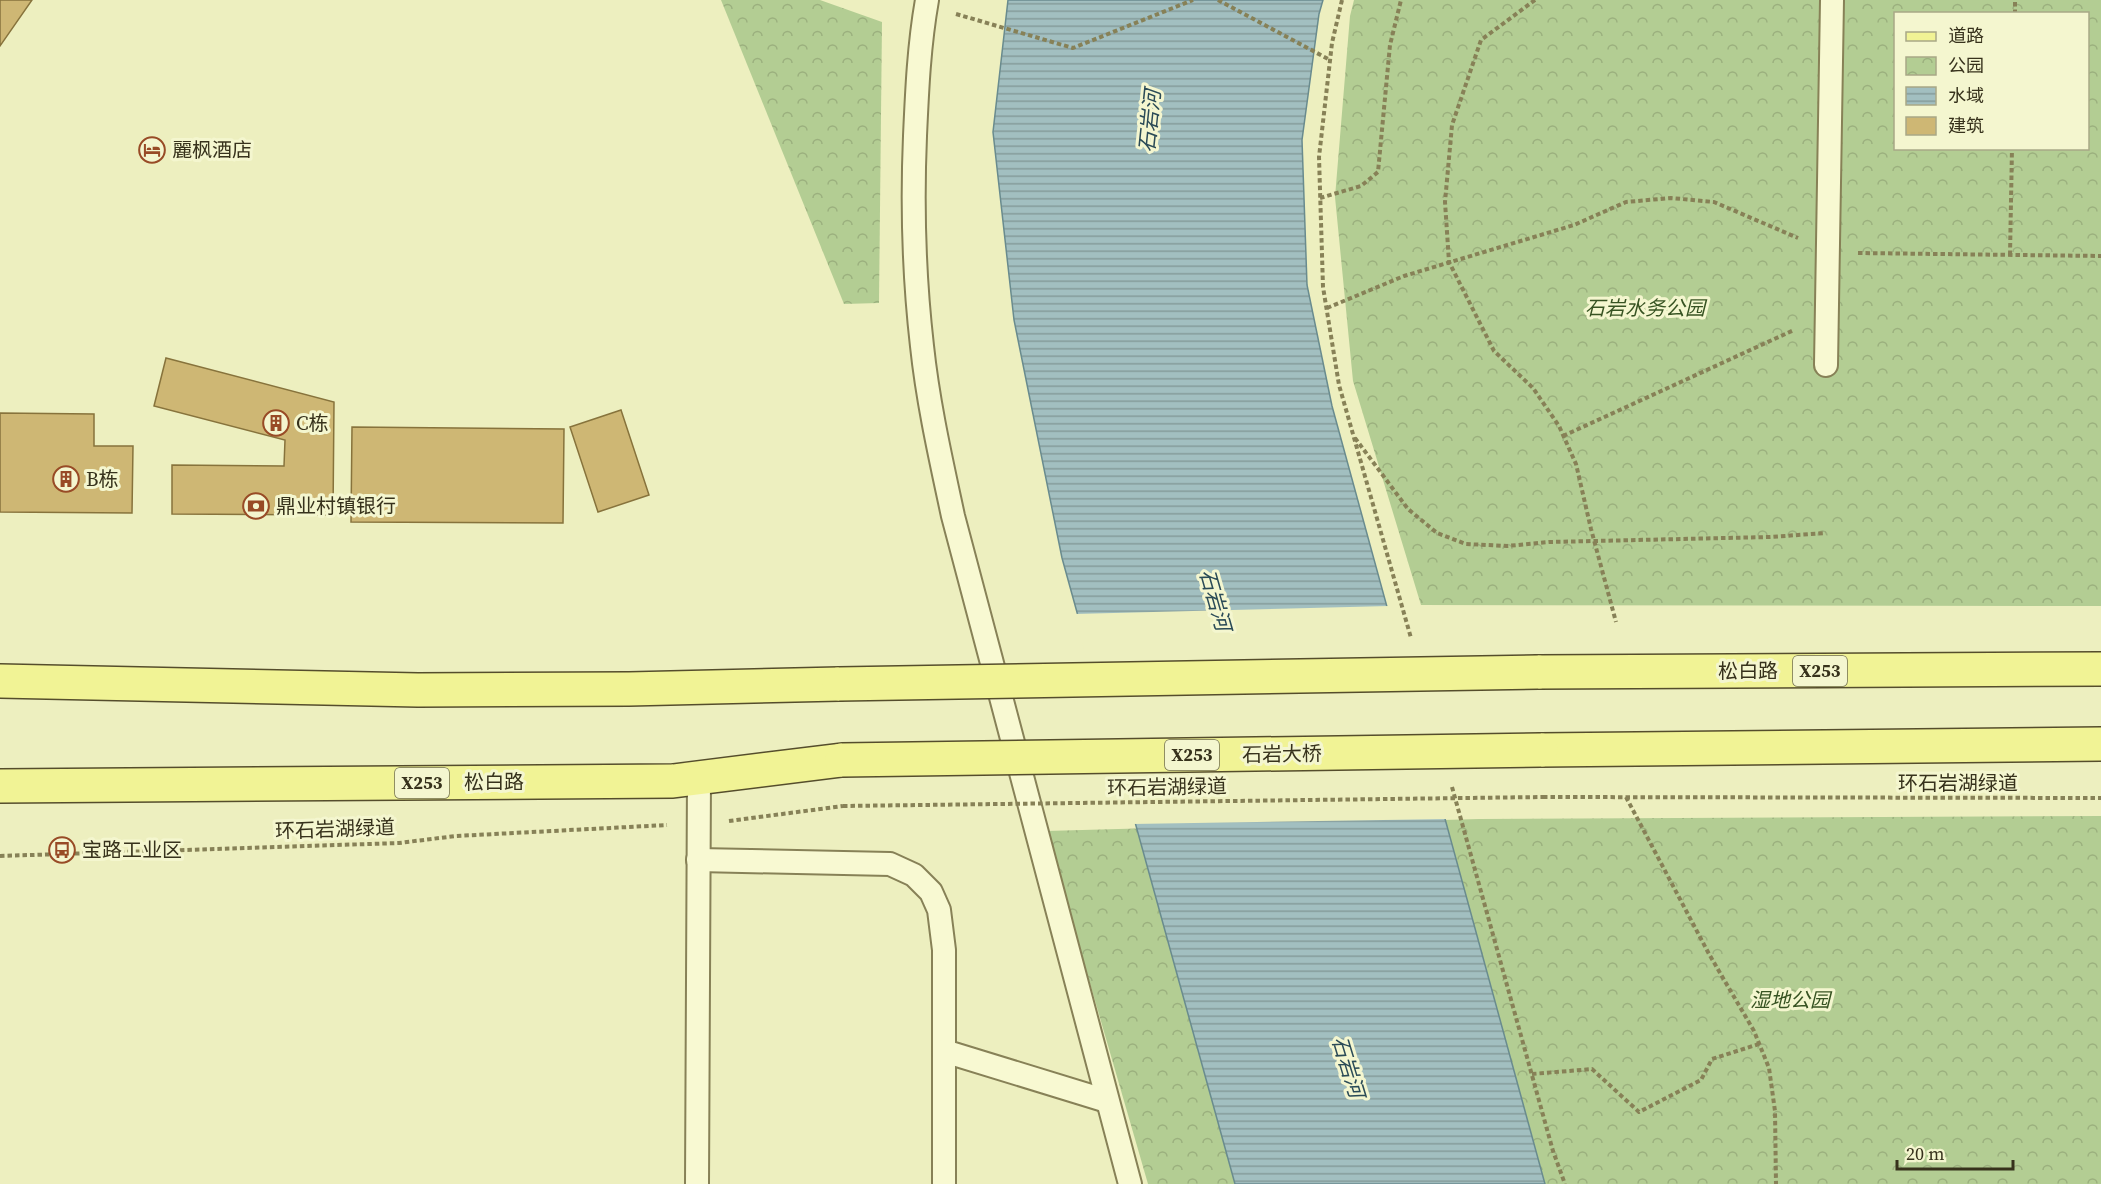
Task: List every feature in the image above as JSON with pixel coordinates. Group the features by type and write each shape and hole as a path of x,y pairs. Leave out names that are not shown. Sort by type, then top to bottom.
{"main road":[{"name":"松白路","path":"0,681 418,690 629,689 1538,672 2101,669"},
{"name":"石岩大桥","path":"842,760 2101,744"},
{"name":"松白路","path":"0,786 649,781 699,778 842,760"}],"lane":[{"path":"1826,365 1832,0"},
{"path":"927,2 917,90 914,176 915,262 922,347 934,432 953,516 1130,1184"},
{"path":"697,1184 699,778"},
{"path":"698,860 890,864 914,875 931,892 939,910 944,950 944,1184"},
{"path":"944,1051 1107,1101"}],"path":[{"path":"927,2 1072,48 1193,0"},
{"path":"1218,0 1330,60"},
{"path":"1342,0 1330,60 1319,157 1323,287 1339,385 1413,645"},
{"path":"1320,198 1361,186 1378,172 1390,45 1401,0"},
{"path":"1535,0 1482,40 1452,125 1445,202 1449,262 1494,351 1533,388 1559,426 1576,464 1616,622"},
{"path":"2010,255 2012,150"},
{"path":"1327,308 1404,276 1574,225 1626,202 1671,198 1714,202 1793,235 1827,253 2101,256"},
{"path":"1563,436 1826,315"},
{"path":"1353,435 1408,509 1437,533 1467,544 1507,546 1549,542 1770,537 1826,533"},
{"path":"1451,783 1553,1151 1565,1184"},
{"name":"环石岩湖绿道","path":"728,821 843,806 1607,796 1815,799 2101,798"},
{"path":"1626,797 1709,954 1754,1031 1769,1068 1775,1111 1776,1184"},
{"name":"环石岩湖绿道","path":"0,856 399,843 456,836 670,825"},
{"path":"1533,1074 1592,1070 1639,1112 1701,1080 1712,1059 1759,1044"}],"green space":[{"path":"721,0 820,0 882,22 879,303 844,304"},
{"name":"石岩水务公园","path":"1354,0 2101,0 2101,606 1421,605 1353,381 1335,197 1350,16"},
{"name":"湿地公园","path":"2101,816 2101,1184 1148,1184 1046,831 1479,819"}],"water":[{"name":"石岩河","path":"1008,0 1323,0 1319,14 1302,140 1307,285 1332,406 1545,1184 1235,1184 1062,558 1014,320 993,132"}],"pier":[{"path":"1389,606 1448,819 1132,824 1074,614"}],"building":[{"path":"0,0 32,0 0,46"},
{"name":"C栋","path":"166,358 334,402 333,515 172,514 172,465 284,466 285,440 154,406"},
{"path":"621,410 649,495 598,512 570,427"},
{"name":"B栋","path":"0,413 94,414 94,446 133,446 132,513 0,512"},
{"path":"352,427 564,429 563,523 351,522"}],"place":[{"name":"麗枫酒店","path":"152,150"},
{"name":"C栋","path":"276,423"},
{"name":"B栋","path":"66,479"},
{"name":"鼎业村镇银行","path":"256,506"},
{"name":"宝路工业区","path":"62,850"}]}
